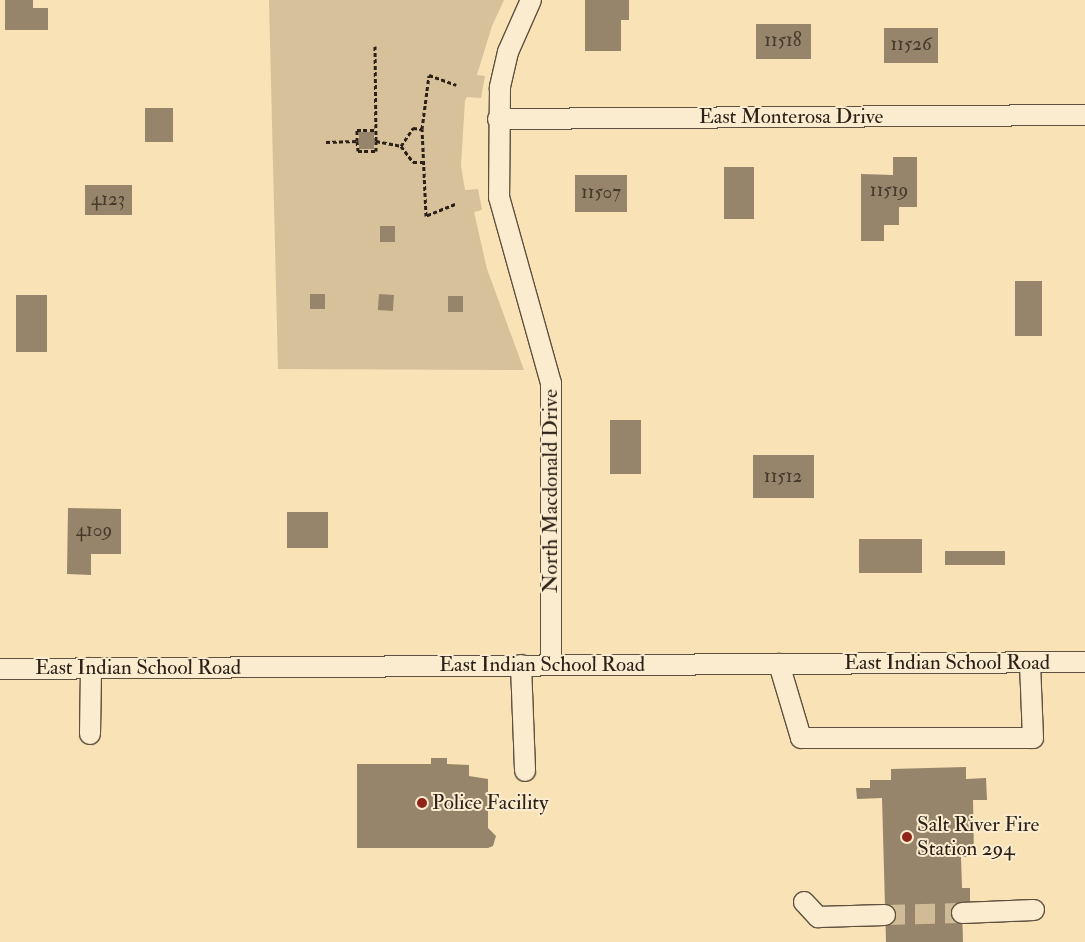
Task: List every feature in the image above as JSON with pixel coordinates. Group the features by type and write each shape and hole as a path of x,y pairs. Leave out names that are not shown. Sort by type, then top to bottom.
{"street":[{"name":"North Macdonald Drive","path":"531,0 508,52 498,119 500,201 551,382 551,666"},
{"name":"East Monterosa Drive","path":"498,119 1085,115"},
{"path":"779,664 801,738 1033,738 1030,662"},
{"name":"East Indian School Road","path":"0,669 1085,662"},
{"path":"521,666 525,771"},
{"path":"90,668 90,734"},
{"path":"804,902 818,916 885,915"},
{"path":"962,913 1034,910"}],"path":[{"path":"375,46 376,130 376,151 358,151 357,130 376,130"},
{"path":"455,204 426,216 422,130 429,74 456,85"},
{"path":"402,146 413,128 422,130"},
{"path":"376,140 402,146 413,162 422,162"},
{"path":"326,142 357,141"}],"shaded area":[{"path":"269,0 504,0 492,26 477,75 485,76 481,98 467,97 465,100 461,166 465,190 478,189 482,210 474,212 487,269 524,370 278,369"}],"building":[{"path":"5,0 33,0 33,8 48,8 48,30 5,30"},
{"path":"585,0 629,0 629,20 621,20 621,51 585,51"},
{"path":"756,24 811,24 811,59 756,59"},
{"path":"884,28 938,28 938,63 884,63"},
{"path":"145,108 173,108 173,142 145,142"},
{"path":"359,132 374,132 374,149 359,149"},
{"path":"893,157 917,157 917,207 899,207 899,225 884,225 884,241 861,241 861,174 893,175"},
{"path":"724,167 754,167 754,219 724,219"},
{"path":"575,175 627,175 627,212 575,212"},
{"path":"85,185 132,185 132,215 85,215"},
{"path":"380,226 395,226 395,242 380,242"},
{"path":"1015,281 1042,281 1042,336 1015,336"},
{"path":"310,294 325,294 325,309 310,309"},
{"path":"379,294 394,295 393,311 378,310"},
{"path":"16,295 47,295 47,352 16,352"},
{"path":"448,296 463,296 463,312 448,312"},
{"path":"610,420 641,420 641,474 610,474"},
{"path":"753,455 814,455 814,498 753,498"},
{"path":"68,508 121,509 121,554 91,554 91,575 67,574"},
{"path":"287,512 328,512 328,548 287,548"},
{"path":"859,539 922,539 922,573 859,573"},
{"path":"945,551 1005,551 1005,565 945,565"},
{"name":"Police Facility","path":"431,758 447,758 447,764 469,765 469,776 488,779 488,828 496,836 493,846 488,848 357,848 357,764 431,764"},
{"path":"966,767 966,779 986,778 987,800 973,800 974,857 961,857 962,888 970,888 970,907 962,907 963,942 886,942 882,798 857,799 856,788 870,788 870,780 891,780 891,769"}],"tunnel":[{"path":"885,915 962,913"}],"place":[{"name":"Police Facility","path":"422,803"},
{"name":"Salt River Fire Station 294","path":"907,837"}]}
